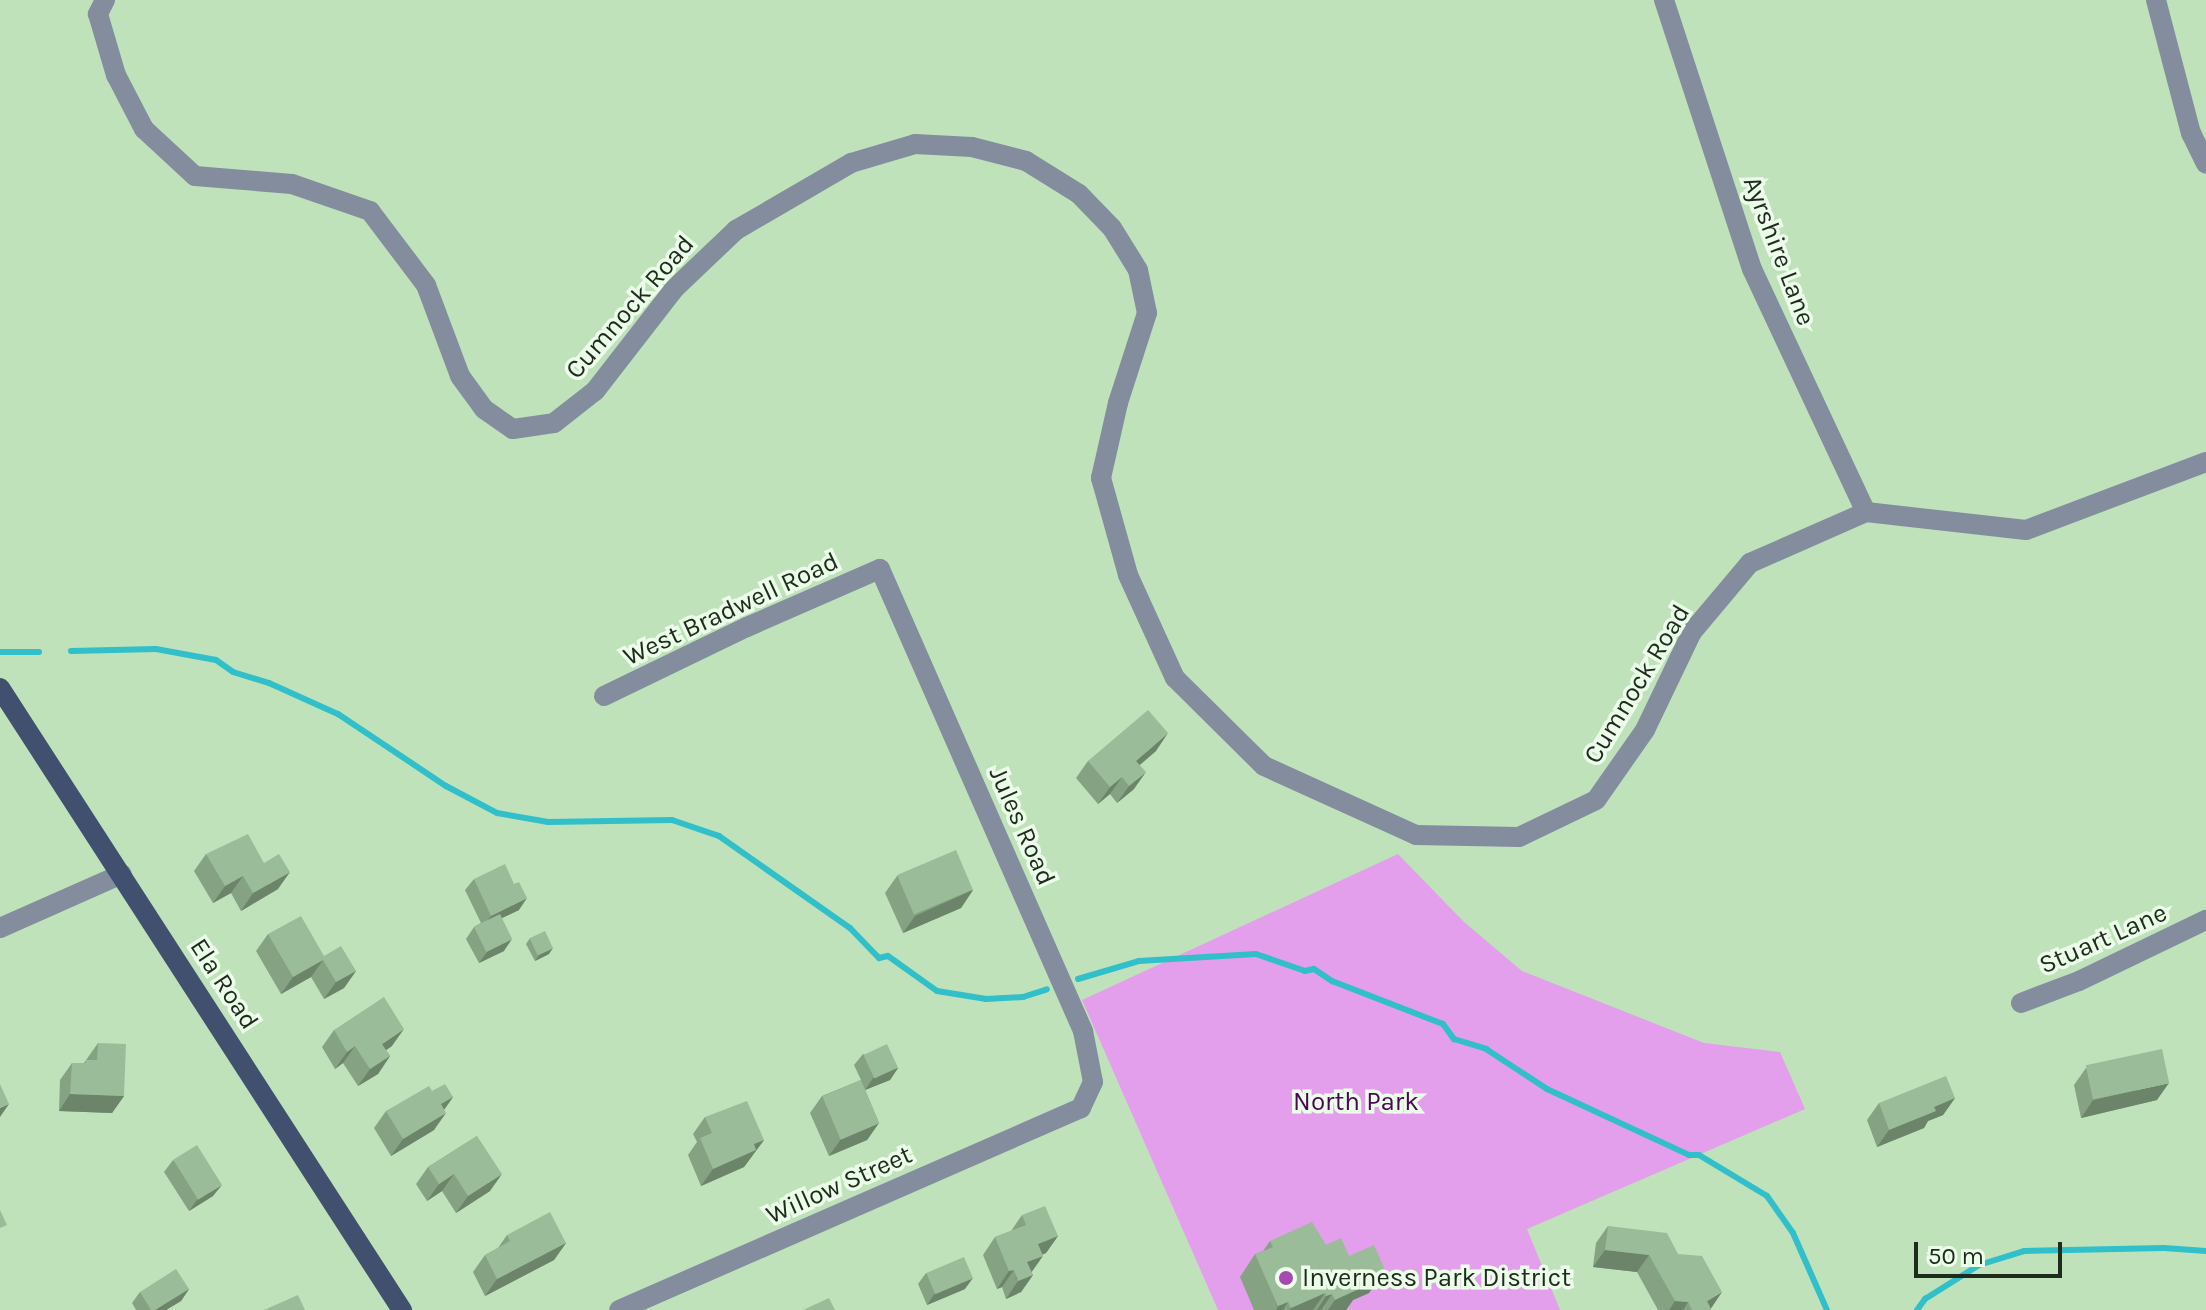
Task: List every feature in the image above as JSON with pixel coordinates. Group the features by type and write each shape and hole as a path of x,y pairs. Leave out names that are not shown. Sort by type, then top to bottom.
{"main road":[{"name":"Ela Road","path":"0,688 402,1310"}],"street":[{"name":"Cumnock Road","path":"105,0 98,14 116,75 144,129 195,176 292,184 370,211 426,285 460,376 484,409 513,429 554,423 595,391 674,289 736,230 851,163 915,144 972,147 1026,161 1079,194 1112,228 1138,270 1147,313 1118,403 1101,478 1128,575 1175,678 1264,766 1416,835 1519,837 1596,800 1645,730 1692,632 1750,563 1866,512"},
{"name":"Ayrshire Lane","path":"1664,0 1752,269 1866,512"},
{"path":"2156,0 2191,133 2206,164"},
{"path":"1866,512 2026,530 2206,462"},
{"name":"West Bradwell Road","path":"604,696 747,627 880,569"},
{"name":"Jules Road","path":"880,569 1083,1031 1093,1082 1081,1108"},
{"path":"0,928 122,874"},
{"name":"Stuart Lane","path":"2021,1003 2079,981 2206,920"},
{"name":"Willow Street","path":"619,1310 1081,1108"}],"green space":[{"name":"North Park","path":"1398,854 1464,922 1522,971 1704,1043 1780,1052 1805,1109 1527,1229 1560,1310 1218,1310 1082,1000"}],"building":[{"path":"1148,710 1168,733 1136,761 1146,772 1129,786 1122,777 1110,787 1088,761"},
{"path":"248,834 264,863 279,854 290,872 253,893 243,876 225,886 206,854"},
{"path":"956,850 973,890 914,915 897,875"},
{"path":"505,864 514,884 519,882 527,898 491,916 474,879"},
{"path":"500,914 512,939 486,952 474,927"},
{"path":"301,916 324,956 341,946 356,971 336,982 323,960 293,977 268,934"},
{"path":"545,931 553,948 538,955 530,938"},
{"path":"384,997 404,1029 382,1044 390,1056 370,1069 355,1046 347,1052 334,1030"},
{"path":"98,1043 126,1044 124,1096 70,1094 72,1063 97,1060"},
{"path":"887,1044 898,1068 874,1079 863,1055"},
{"path":"2162,1049 2169,1083 2093,1099 2086,1065"},
{"path":"1946,1076 1955,1098 1934,1107 1936,1111 1889,1130 1879,1103"},
{"path":"861,1080 879,1123 841,1140 822,1096"},
{"path":"0,1084 9,1104 0,1108"},
{"path":"445,1084 453,1097 441,1104 446,1113 403,1139 386,1111 429,1086 432,1091"},
{"path":"747,1101 764,1140 754,1144 756,1150 713,1169 700,1138 712,1133 705,1117"},
{"path":"477,1136 502,1174 468,1196 454,1174 439,1184 428,1167"},
{"path":"197,1145 222,1185 198,1200 173,1160"},
{"path":"1045,1206 1058,1236 1038,1244 1043,1256 1027,1262 1033,1275 1018,1281 1014,1270 1009,1271 995,1237 1026,1225 1022,1215"},
{"path":"0,1210 7,1225 0,1228"},
{"path":"550,1212 566,1243 497,1279 485,1255 510,1241 507,1235"},
{"path":"1312,1222 1326,1245 1341,1238 1349,1256 1374,1245 1385,1270 1358,1282 1361,1288 1335,1300 1332,1294 1326,1296 1325,1293 1291,1308 1288,1302 1278,1306 1255,1254 1273,1247 1270,1241"},
{"path":"1608,1226 1667,1233 1678,1254 1702,1256 1722,1292 1707,1301 1711,1309 1692,1310 1688,1302 1675,1301 1649,1255 1605,1250"},
{"path":"964,1257 973,1278 935,1294 926,1273"},
{"path":"176,1269 189,1289 151,1310 140,1292"},
{"path":"298,1295 305,1310 264,1310"},
{"path":"829,1298 835,1310 803,1310"}],"waterway":[{"path":"71,651 156,649 216,660 233,672 269,683 338,714 446,786 497,813 548,822 672,820 719,836 850,928 879,958 888,956 937,991 986,999 1023,997 1047,989"},
{"path":"0,652 39,652"},
{"path":"1078,979 1139,961 1256,954 1305,971 1314,969 1332,981 1443,1024 1454,1039 1486,1049 1547,1089 1689,1155 1699,1155 1767,1196 1793,1233 1827,1310"},
{"path":"1917,1310 1925,1299 1979,1265 2024,1251 2164,1248 2206,1251"}],"place":[{"name":"Inverness Park District","path":"1286,1278"}]}
